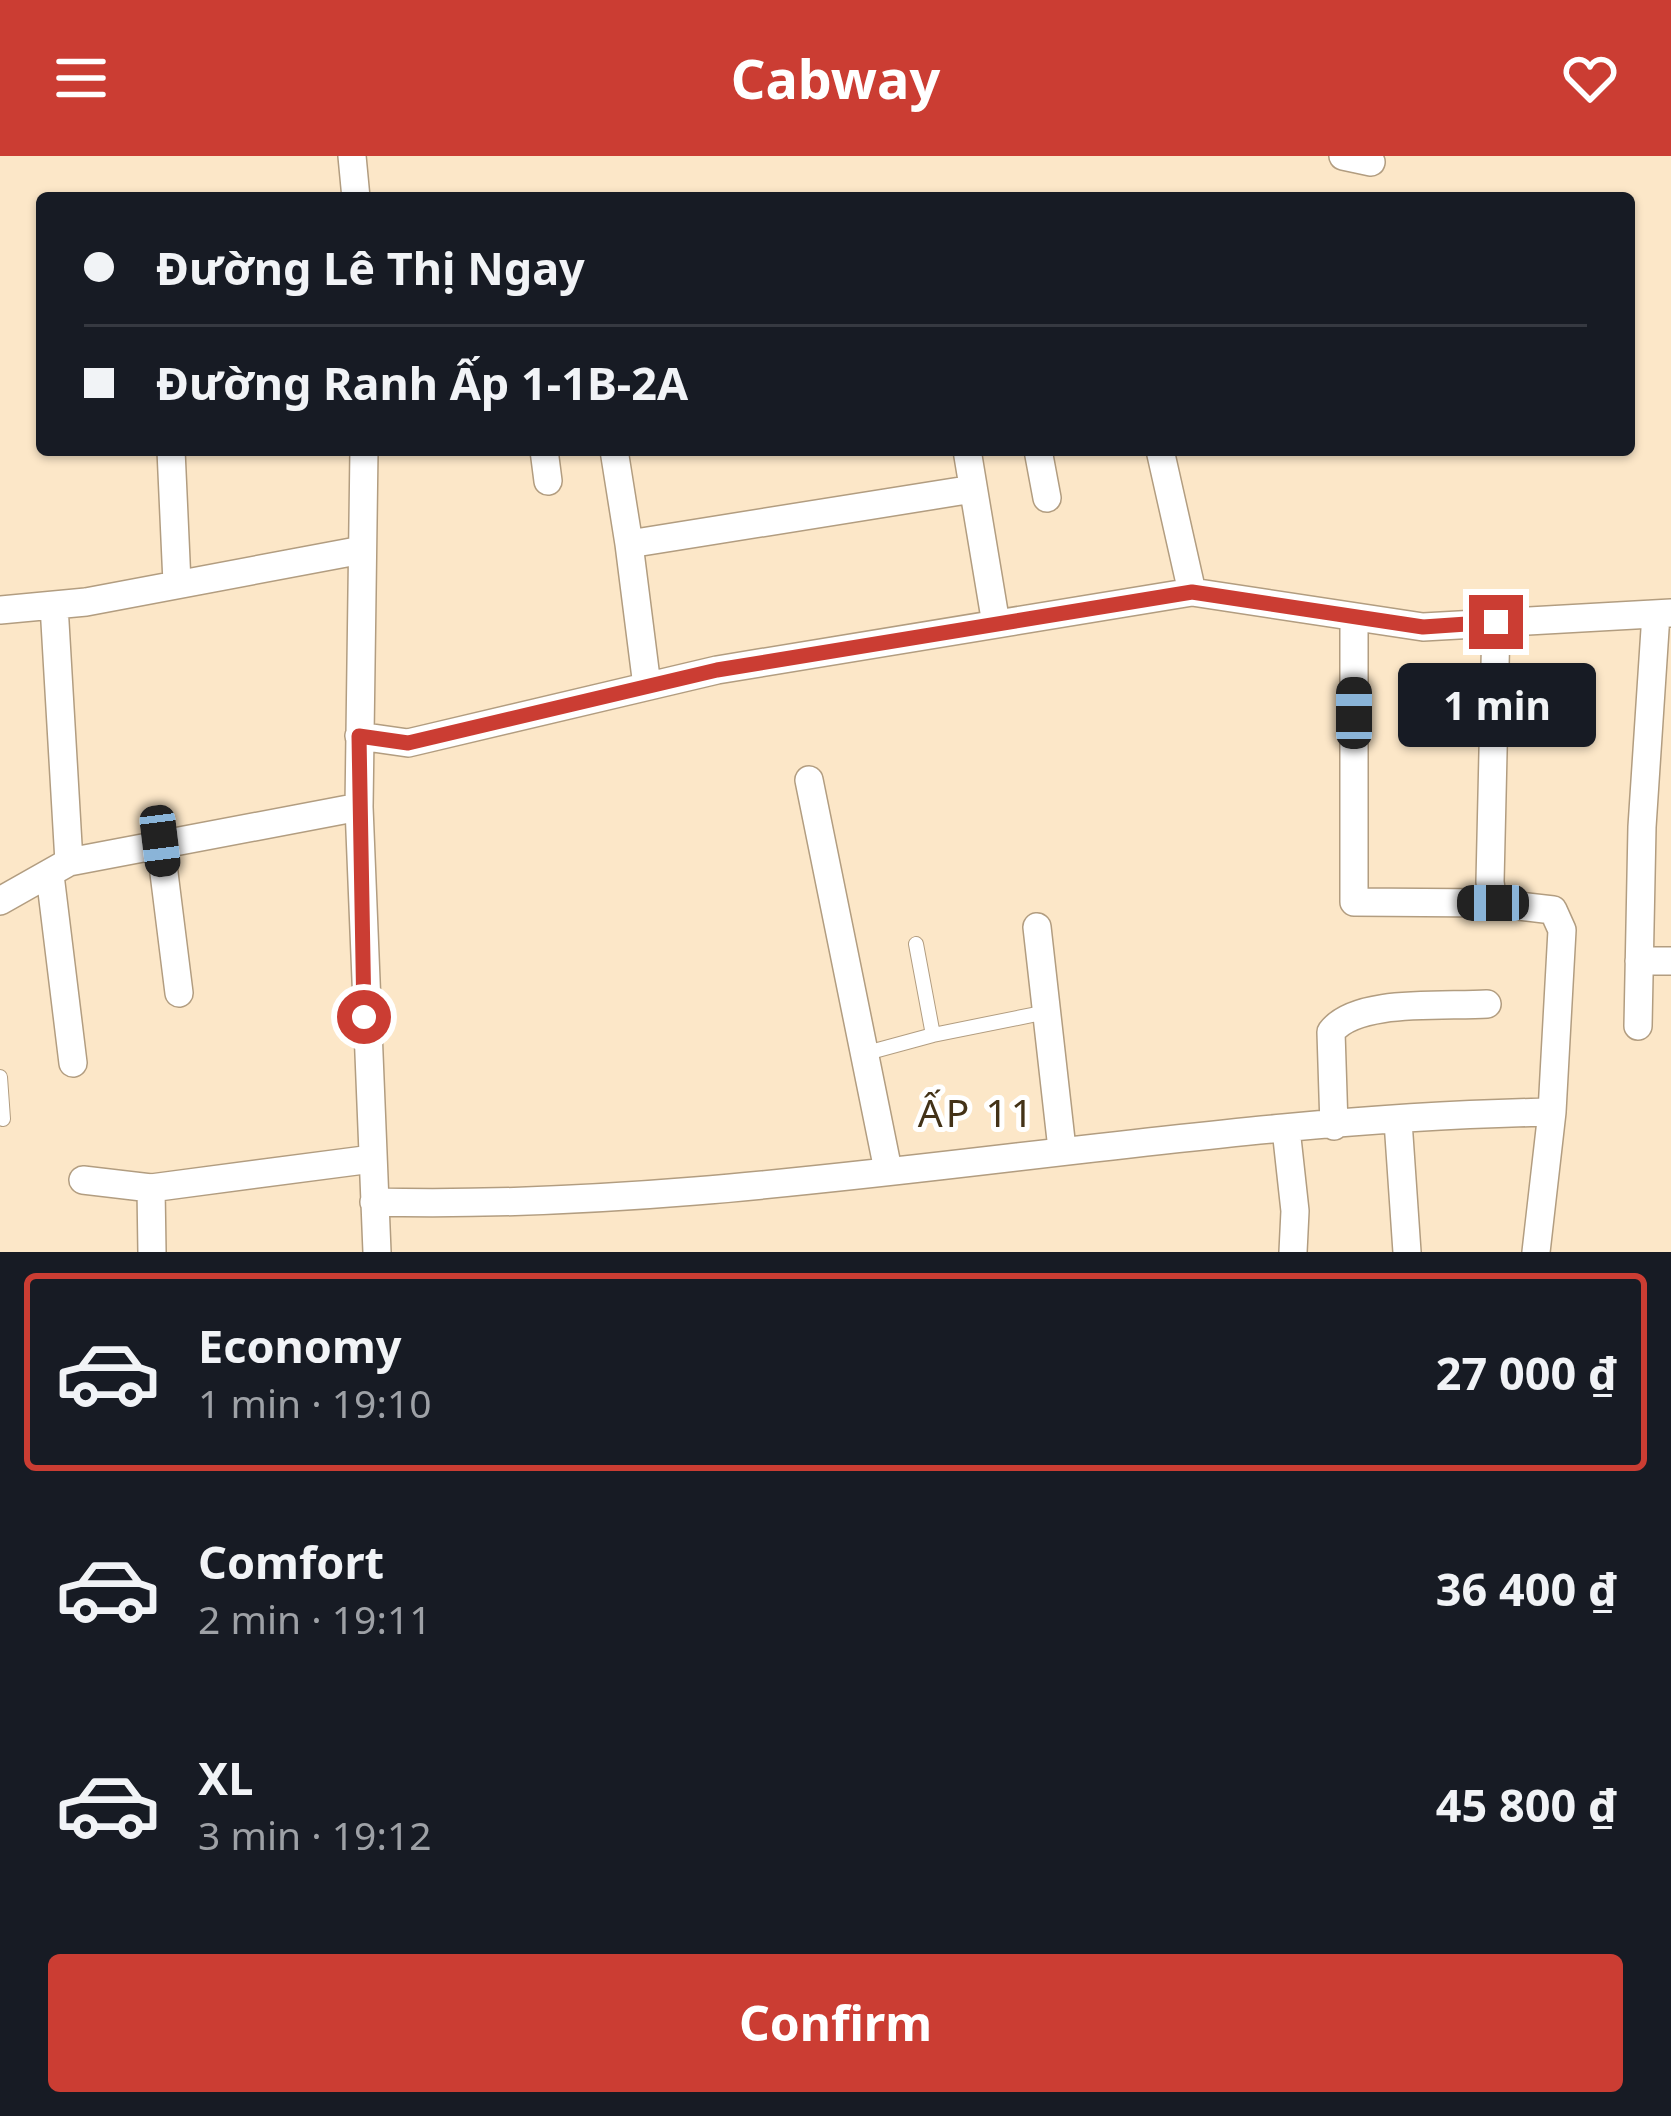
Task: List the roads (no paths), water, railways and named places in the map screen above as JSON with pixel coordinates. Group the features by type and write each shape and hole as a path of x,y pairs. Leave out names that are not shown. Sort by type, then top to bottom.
{"street":[{"path":"352,156 355,192"},
{"path":"171,456 177,583"},
{"path":"364,456 359,807 377,1252"},
{"path":"545,456 548,481"},
{"path":"615,456 647,686"},
{"path":"968,456 997,624"},
{"path":"1039,456 1047,498"},
{"path":"1161,456 1192,592"},
{"path":"628,544 974,489"},
{"path":"0,610 53,605 362,550"},
{"path":"359,736 408,743 647,686 1192,592 1423,627 1664,614 1637,1026"},
{"path":"53,605 59,868 73,1063"},
{"path":"1354,619 1354,902 1493,903 1553,910 1562,930 1552,1112 1536,1252"},
{"path":"1493,903 1496,622"},
{"path":"809,780 888,1170"},
{"path":"0,901 59,868 160,841 359,807"},
{"path":"160,841 179,993"},
{"path":"1037,927 1062,1149"},
{"path":"1639,961 1671,961"},
{"path":"1334,1126 1331,1032 1340,1020 1360,1011 1487,1004"},
{"path":"374,1202 507,1206 1062,1149 1552,1112"},
{"path":"1398,1121 1407,1252"},
{"path":"1286,1129 1293,1252"},
{"path":"83,1180 152,1188 372,1159"},
{"path":"152,1188 152,1252"}],"lane":[{"path":"916,944 933,1035"},
{"path":"863,1054 1047,1012"},
{"path":"0,1077 3,1119"}],"district":[{"name":"ẤP 11","path":"977,1113"}]}
